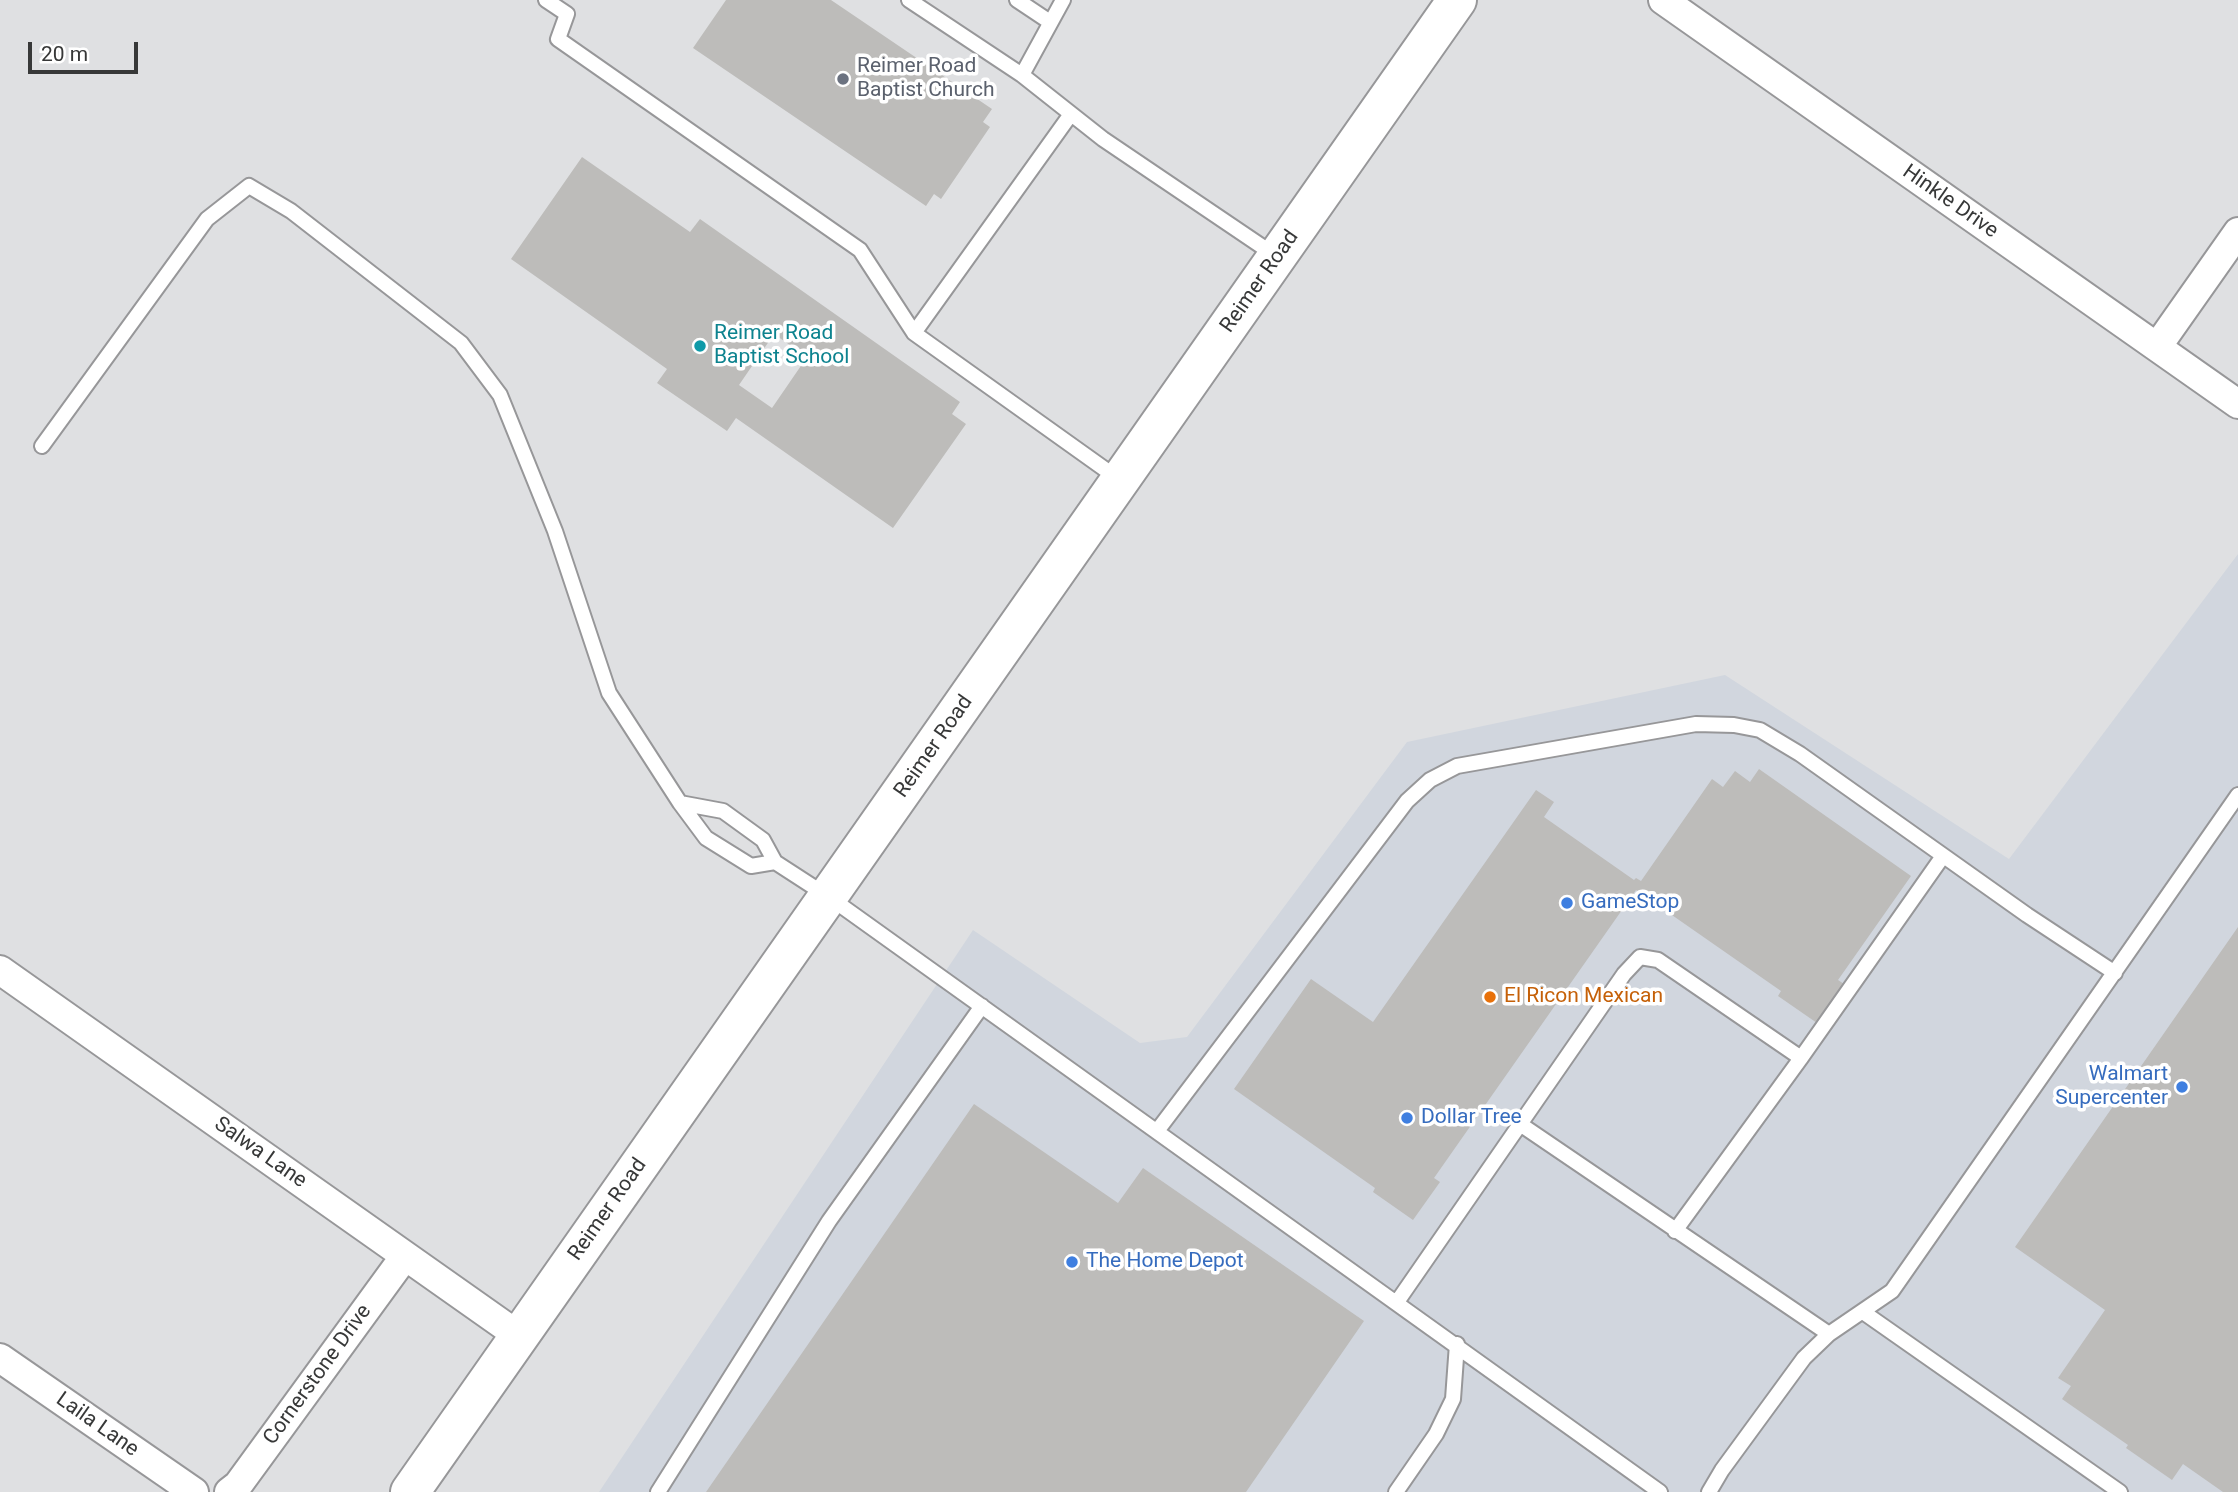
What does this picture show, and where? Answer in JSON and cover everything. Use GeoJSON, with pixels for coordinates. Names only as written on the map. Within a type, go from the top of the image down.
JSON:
{"type":"FeatureCollection","features":[{"type":"Feature","properties":{"kind":"street","name":"Reimer Road"},"geometry":{"type":"LineString","coordinates":[[410,1492],[1457,0]]}},
{"type":"Feature","properties":{"kind":"street","name":"Hinkle Drive"},"geometry":{"type":"LineString","coordinates":[[1663,0],[2238,404]]}},
{"type":"Feature","properties":{"kind":"street"},"geometry":{"type":"LineString","coordinates":[[2157,347],[2238,232]]}},
{"type":"Feature","properties":{"kind":"street","name":"Salwa Lane"},"geometry":{"type":"LineString","coordinates":[[0,971],[519,1336]]}},
{"type":"Feature","properties":{"kind":"street","name":"Cornerstone Drive"},"geometry":{"type":"LineString","coordinates":[[229,1492],[238,1485],[404,1256]]}},
{"type":"Feature","properties":{"kind":"street","name":"Laila Lane"},"geometry":{"type":"LineString","coordinates":[[0,1358],[194,1492]]}},
{"type":"Feature","properties":{"kind":"lane"},"geometry":{"type":"LineString","coordinates":[[546,0],[567,14],[558,39],[860,250],[914,333],[1121,480]]}},
{"type":"Feature","properties":{"kind":"lane"},"geometry":{"type":"LineString","coordinates":[[909,0],[1022,75],[1103,139],[1278,256]]}},
{"type":"Feature","properties":{"kind":"lane"},"geometry":{"type":"LineString","coordinates":[[1017,0],[1050,22]]}},
{"type":"Feature","properties":{"kind":"lane"},"geometry":{"type":"LineString","coordinates":[[1022,75],[1063,0]]}},
{"type":"Feature","properties":{"kind":"lane"},"geometry":{"type":"LineString","coordinates":[[914,333],[1070,114]]}},
{"type":"Feature","properties":{"kind":"lane"},"geometry":{"type":"LineString","coordinates":[[42,446],[207,219],[248,186],[291,211],[461,343],[500,395],[555,531],[609,692],[680,803],[706,838],[751,866],[775,862]]}},
{"type":"Feature","properties":{"kind":"lane"},"geometry":{"type":"LineString","coordinates":[[1157,1131],[1407,801],[1430,779],[1457,766],[1696,724],[1734,725],[1760,730],[1800,754],[1943,856],[2115,973]]}},
{"type":"Feature","properties":{"kind":"lane"},"geometry":{"type":"LineString","coordinates":[[1709,1492],[1804,1358],[1829,1334],[1892,1291],[2238,795]]}},
{"type":"Feature","properties":{"kind":"lane"},"geometry":{"type":"LineString","coordinates":[[680,803],[723,811],[763,840],[775,862],[829,897],[1457,1344],[1660,1492]]}},
{"type":"Feature","properties":{"kind":"lane"},"geometry":{"type":"LineString","coordinates":[[1675,1231],[1943,856]]}},
{"type":"Feature","properties":{"kind":"lane"},"geometry":{"type":"LineString","coordinates":[[1397,1302],[1624,974],[1640,957],[1658,960],[1801,1058]]}},
{"type":"Feature","properties":{"kind":"lane"},"geometry":{"type":"LineString","coordinates":[[658,1492],[829,1221],[982,1006]]}},
{"type":"Feature","properties":{"kind":"lane"},"geometry":{"type":"LineString","coordinates":[[1520,1125],[1829,1334]]}},
{"type":"Feature","properties":{"kind":"lane"},"geometry":{"type":"LineString","coordinates":[[1863,1312],[2120,1492]]}},
{"type":"Feature","properties":{"kind":"lane"},"geometry":{"type":"LineString","coordinates":[[1396,1492],[1436,1434],[1453,1399],[1457,1344]]}},
{"type":"Feature","properties":{"kind":"shaded area"},"geometry":{"type":"Polygon","coordinates":[[[2238,554],[2238,1492],[599,1492],[973,930],[1140,1043],[1187,1037],[1407,742],[1725,675],[2009,859],[2238,554]]]}},
{"type":"Feature","properties":{"kind":"building","name":"Reimer Road Baptist Church"},"geometry":{"type":"Polygon","coordinates":[[[726,0],[831,0],[992,109],[983,122],[990,127],[941,199],[934,194],[926,206],[693,48],[726,0]]]}},
{"type":"Feature","properties":{"kind":"building","name":"Reimer Road Baptist School"},"geometry":{"type":"Polygon","coordinates":[[[582,157],[690,232],[700,219],[960,402],[952,414],[966,424],[893,528],[736,418],[727,431],[657,383],[667,369],[511,259],[582,157]],[[774,334],[739,385],[772,408],[807,357],[774,334]]]}},
{"type":"Feature","properties":{"kind":"building"},"geometry":{"type":"Polygon","coordinates":[[[1759,769],[1911,876],[1838,980],[1844,984],[1817,1023],[1778,996],[1781,991],[1636,890],[1434,1178],[1440,1182],[1413,1220],[1373,1192],[1375,1188],[1234,1089],[1311,979],[1373,1022],[1536,790],[1554,802],[1544,817],[1634,880],[1636,878],[1641,881],[1712,779],[1723,787],[1735,771],[1750,782],[1759,769]]]}},
{"type":"Feature","properties":{"kind":"building","name":"Walmart Supercenter"},"geometry":{"type":"Polygon","coordinates":[[[2238,927],[2238,1492],[2223,1492],[2183,1464],[2172,1480],[2062,1399],[2071,1386],[2058,1378],[2105,1310],[2015,1247],[2238,927]]]}},
{"type":"Feature","properties":{"kind":"building","name":"The Home Depot"},"geometry":{"type":"Polygon","coordinates":[[[974,1104],[1118,1203],[1143,1168],[1364,1321],[1246,1492],[706,1492],[974,1104]]]}},
{"type":"Feature","properties":{"kind":"place","name":"Reimer Road Baptist Church"},"geometry":{"type":"Point","coordinates":[843,79]}},
{"type":"Feature","properties":{"kind":"place","name":"Reimer Road Baptist School"},"geometry":{"type":"Point","coordinates":[700,346]}},
{"type":"Feature","properties":{"kind":"place","name":"GameStop"},"geometry":{"type":"Point","coordinates":[1567,903]}},
{"type":"Feature","properties":{"kind":"place","name":"El Ricon Mexican"},"geometry":{"type":"Point","coordinates":[1490,997]}},
{"type":"Feature","properties":{"kind":"place","name":"Walmart Supercenter"},"geometry":{"type":"Point","coordinates":[2182,1087]}},
{"type":"Feature","properties":{"kind":"place","name":"Dollar Tree"},"geometry":{"type":"Point","coordinates":[1407,1118]}},
{"type":"Feature","properties":{"kind":"place","name":"The Home Depot"},"geometry":{"type":"Point","coordinates":[1072,1262]}}]}
